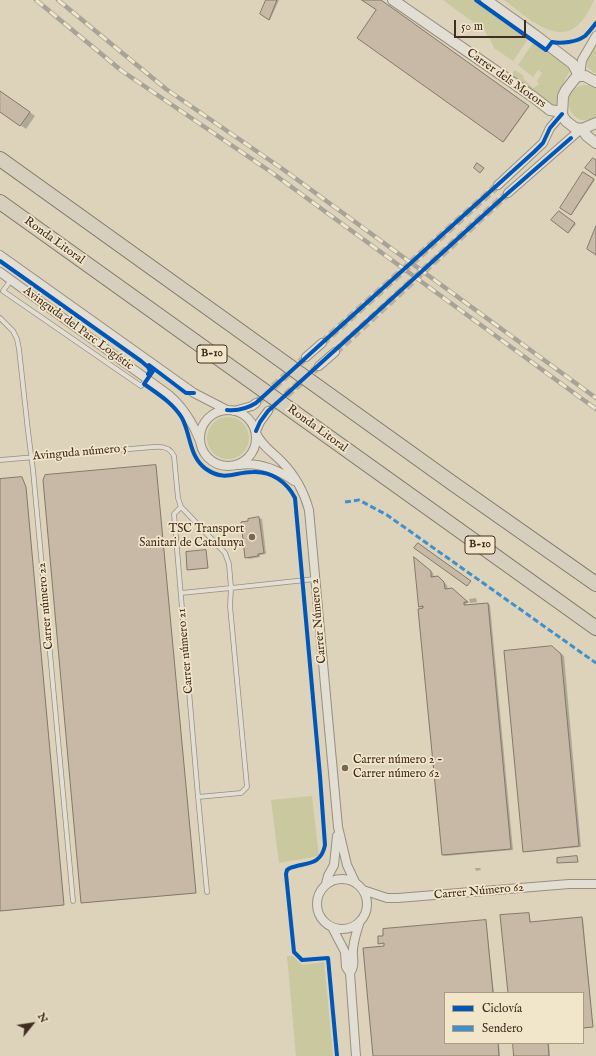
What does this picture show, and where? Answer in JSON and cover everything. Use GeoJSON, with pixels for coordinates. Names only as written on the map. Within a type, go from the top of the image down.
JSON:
{"type":"FeatureCollection","features":[{"type":"Feature","properties":{"kind":"highway"},"geometry":{"type":"LineString","coordinates":[[0,159],[596,584]]}},
{"type":"Feature","properties":{"kind":"highway","name":"Ronda Litoral"},"geometry":{"type":"LineString","coordinates":[[0,202],[596,628]]}},
{"type":"Feature","properties":{"kind":"street","name":"Carrer dels Motors"},"geometry":{"type":"LineString","coordinates":[[393,0],[550,110],[562,113]]}},
{"type":"Feature","properties":{"kind":"street"},"geometry":{"type":"LineString","coordinates":[[486,0],[573,64],[579,76]]}},
{"type":"Feature","properties":{"kind":"street"},"geometry":{"type":"LineString","coordinates":[[498,185],[543,143],[550,128],[562,113],[566,90],[579,76],[582,60],[596,36]]}},
{"type":"Feature","properties":{"kind":"street"},"geometry":{"type":"LineString","coordinates":[[579,76],[585,76],[596,82]]}},
{"type":"Feature","properties":{"kind":"street"},"geometry":{"type":"LineString","coordinates":[[562,113],[570,125],[581,129],[596,143]]}},
{"type":"Feature","properties":{"kind":"street"},"geometry":{"type":"LineString","coordinates":[[508,193],[581,129],[596,122]]}},
{"type":"Feature","properties":{"kind":"street","name":"Avinguda del Parc Logístic"},"geometry":{"type":"LineString","coordinates":[[0,255],[194,393],[230,411]]}},
{"type":"Feature","properties":{"kind":"street","name":"Avinguda del Parc Logístic"},"geometry":{"type":"LineString","coordinates":[[0,272],[177,402],[190,420],[200,441]]}},
{"type":"Feature","properties":{"kind":"street"},"geometry":{"type":"LineString","coordinates":[[306,357],[322,342]]}},
{"type":"Feature","properties":{"kind":"street"},"geometry":{"type":"LineString","coordinates":[[319,366],[335,352]]}},
{"type":"Feature","properties":{"kind":"street"},"geometry":{"type":"LineString","coordinates":[[256,403],[252,406],[218,412],[208,420],[201,432],[200,441],[202,448],[213,462],[226,466],[250,465],[269,468],[286,475],[298,484]]}},
{"type":"Feature","properties":{"kind":"street"},"geometry":{"type":"LineString","coordinates":[[230,411],[244,415],[251,421],[256,432]]}},
{"type":"Feature","properties":{"kind":"street"},"geometry":{"type":"LineString","coordinates":[[238,465],[252,454],[256,446],[256,432],[260,422],[268,411]]}},
{"type":"Feature","properties":{"kind":"street","name":"Carrer Número 2"},"geometry":{"type":"LineString","coordinates":[[256,432],[262,443],[282,462],[298,484],[309,510],[338,827],[347,865],[355,882]]}},
{"type":"Feature","properties":{"kind":"street","name":"Carrer Número 2"},"geometry":{"type":"LineString","coordinates":[[326,884],[328,876],[334,865],[338,827]]}},
{"type":"Feature","properties":{"kind":"street"},"geometry":{"type":"LineString","coordinates":[[332,927],[341,929],[353,927],[366,913],[367,900],[363,890],[355,882],[341,878],[335,879],[326,884],[320,890],[316,907],[321,918],[332,927],[345,952],[346,967],[350,973],[356,1056]]}},
{"type":"Feature","properties":{"kind":"street","name":"Carrer Número 62"},"geometry":{"type":"LineString","coordinates":[[363,890],[386,898],[398,898],[569,884],[596,884]]}},
{"type":"Feature","properties":{"kind":"street"},"geometry":{"type":"LineString","coordinates":[[350,973],[354,967],[353,950],[360,921]]}},
{"type":"Feature","properties":{"kind":"lane"},"geometry":{"type":"LineString","coordinates":[[11,280],[3,291],[141,386],[147,379]]}},
{"type":"Feature","properties":{"kind":"lane","name":"Carrer número 22"},"geometry":{"type":"LineString","coordinates":[[0,318],[13,331],[17,339],[19,349],[32,458],[73,901]]}},
{"type":"Feature","properties":{"kind":"lane","name":"Avinguda número 5"},"geometry":{"type":"LineString","coordinates":[[0,460],[160,446],[164,447],[170,450],[174,456],[178,498],[181,507]]}},
{"type":"Feature","properties":{"kind":"lane"},"geometry":{"type":"LineString","coordinates":[[181,507],[222,549],[227,558],[231,588],[230,606],[247,787],[241,793],[198,796]]}},
{"type":"Feature","properties":{"kind":"lane","name":"Carrer número 21"},"geometry":{"type":"LineString","coordinates":[[181,507],[174,514],[207,892]]}},
{"type":"Feature","properties":{"kind":"lane"},"geometry":{"type":"LineString","coordinates":[[182,593],[316,579]]}},
{"type":"Feature","properties":{"kind":"green space"},"geometry":{"type":"Polygon","coordinates":[[[443,0],[473,0],[528,39],[513,61],[494,48],[484,30],[443,0]]]}},
{"type":"Feature","properties":{"kind":"green space"},"geometry":{"type":"Polygon","coordinates":[[[504,0],[594,0],[579,24],[570,30],[561,32],[540,26],[504,0]]]}},
{"type":"Feature","properties":{"kind":"green space"},"geometry":{"type":"Polygon","coordinates":[[[533,43],[559,60],[570,70],[559,92],[556,106],[552,105],[511,75],[515,70],[524,76],[523,78],[533,88],[539,84],[537,81],[542,73],[538,70],[533,77],[518,65],[533,43]]]}},
{"type":"Feature","properties":{"kind":"green space"},"geometry":{"type":"Polygon","coordinates":[[[596,44],[596,74],[587,67],[587,61],[596,44]]]}},
{"type":"Feature","properties":{"kind":"green space"},"geometry":{"type":"Polygon","coordinates":[[[584,85],[591,85],[596,88],[596,117],[587,120],[580,119],[574,115],[568,102],[570,95],[575,89],[584,85]]]}},
{"type":"Feature","properties":{"kind":"green space"},"geometry":{"type":"Polygon","coordinates":[[[224,417],[232,417],[240,420],[246,426],[249,438],[246,450],[240,456],[232,459],[224,459],[216,456],[210,450],[207,442],[207,434],[210,426],[216,420],[224,417]]]}},
{"type":"Feature","properties":{"kind":"green space"},"geometry":{"type":"Polygon","coordinates":[[[312,796],[319,856],[279,863],[271,800],[312,796]]]}},
{"type":"Feature","properties":{"kind":"green space"},"geometry":{"type":"Polygon","coordinates":[[[287,956],[293,956],[302,965],[324,962],[333,1056],[296,1056],[287,956]]]}},
{"type":"Feature","properties":{"kind":"building"},"geometry":{"type":"Polygon","coordinates":[[[266,0],[277,0],[269,20],[260,14],[266,0]]]}},
{"type":"Feature","properties":{"kind":"building"},"geometry":{"type":"Polygon","coordinates":[[[362,0],[381,0],[529,106],[503,142],[357,38],[376,10],[362,0]]]}},
{"type":"Feature","properties":{"kind":"building"},"geometry":{"type":"Polygon","coordinates":[[[0,91],[30,112],[20,126],[0,112],[0,91]]]}},
{"type":"Feature","properties":{"kind":"building"},"geometry":{"type":"Polygon","coordinates":[[[593,158],[596,160],[596,176],[585,168],[593,158]]]}},
{"type":"Feature","properties":{"kind":"building"},"geometry":{"type":"Polygon","coordinates":[[[477,163],[484,168],[480,173],[474,168],[477,163]]]}},
{"type":"Feature","properties":{"kind":"building"},"geometry":{"type":"Polygon","coordinates":[[[583,172],[594,179],[571,215],[560,208],[583,172]]]}},
{"type":"Feature","properties":{"kind":"building"},"geometry":{"type":"Polygon","coordinates":[[[559,211],[575,223],[568,233],[551,220],[559,211]]]}},
{"type":"Feature","properties":{"kind":"building"},"geometry":{"type":"Polygon","coordinates":[[[596,226],[596,255],[587,249],[596,226]]]}},
{"type":"Feature","properties":{"kind":"building"},"geometry":{"type":"Polygon","coordinates":[[[156,465],[196,893],[81,903],[43,480],[45,475],[156,465]]]}},
{"type":"Feature","properties":{"kind":"building"},"geometry":{"type":"Polygon","coordinates":[[[22,477],[26,487],[64,905],[0,911],[0,479],[22,477]]]}},
{"type":"Feature","properties":{"kind":"building","name":"TSC Transport Sanitari de Catalunya"},"geometry":{"type":"Polygon","coordinates":[[[259,517],[264,553],[258,554],[258,556],[245,558],[241,522],[259,517]]]}},
{"type":"Feature","properties":{"kind":"building"},"geometry":{"type":"Polygon","coordinates":[[[418,543],[471,581],[467,586],[414,548],[418,543]]]}},
{"type":"Feature","properties":{"kind":"building"},"geometry":{"type":"Polygon","coordinates":[[[206,550],[208,568],[187,570],[186,552],[206,550]]]}},
{"type":"Feature","properties":{"kind":"building"},"geometry":{"type":"Polygon","coordinates":[[[414,557],[431,571],[431,577],[438,576],[444,582],[445,589],[452,588],[468,602],[464,602],[464,605],[488,603],[511,849],[442,855],[418,609],[423,608],[423,606],[419,607],[414,557]]]}},
{"type":"Feature","properties":{"kind":"building"},"geometry":{"type":"Polygon","coordinates":[[[552,646],[561,654],[579,846],[523,852],[504,651],[552,646]]]}},
{"type":"Feature","properties":{"kind":"building"},"geometry":{"type":"Polygon","coordinates":[[[577,856],[578,862],[557,863],[557,858],[577,856]]]}},
{"type":"Feature","properties":{"kind":"building"},"geometry":{"type":"Polygon","coordinates":[[[529,913],[530,922],[582,917],[593,1027],[584,1028],[584,992],[508,992],[500,915],[529,913]]]}},
{"type":"Feature","properties":{"kind":"building"},"geometry":{"type":"Polygon","coordinates":[[[486,920],[493,992],[444,992],[444,1044],[498,1044],[499,1056],[373,1056],[363,948],[384,946],[384,943],[378,944],[378,936],[383,936],[383,929],[486,920]]]}},
{"type":"Feature","properties":{"kind":"building"},"geometry":{"type":"Polygon","coordinates":[[[513,1044],[548,1044],[549,1056],[514,1056],[513,1044]]]}},
{"type":"Feature","properties":{"kind":"tunnel"},"geometry":{"type":"LineString","coordinates":[[322,343],[498,185]]}},
{"type":"Feature","properties":{"kind":"tunnel"},"geometry":{"type":"LineString","coordinates":[[335,352],[508,193]]}},
{"type":"Feature","properties":{"kind":"tunnel"},"geometry":{"type":"LineString","coordinates":[[256,403],[306,357]]}},
{"type":"Feature","properties":{"kind":"tunnel"},"geometry":{"type":"LineString","coordinates":[[268,411],[319,366]]}},
{"type":"Feature","properties":{"kind":"railway"},"geometry":{"type":"LineString","coordinates":[[36,0],[122,71],[271,172],[596,409]]}},
{"type":"Feature","properties":{"kind":"railway"},"geometry":{"type":"LineString","coordinates":[[58,0],[166,89],[284,170],[596,398]]}},
{"type":"Feature","properties":{"kind":"marked path"},"geometry":{"type":"LineString","coordinates":[[345,502],[359,500],[387,515],[596,663]]}},
{"type":"Feature","properties":{"kind":"cycle path"},"geometry":{"type":"LineString","coordinates":[[476,0],[546,50],[552,42],[569,42],[582,38],[596,23]]}},
{"type":"Feature","properties":{"kind":"cycle path"},"geometry":{"type":"LineString","coordinates":[[227,410],[242,409],[256,403],[534,152],[543,143],[550,128],[562,114]]}},
{"type":"Feature","properties":{"kind":"cycle path"},"geometry":{"type":"LineString","coordinates":[[256,431],[260,422],[268,411],[508,193],[571,138]]}},
{"type":"Feature","properties":{"kind":"cycle path"},"geometry":{"type":"LineString","coordinates":[[0,261],[141,361],[148,367],[150,371],[148,374]]}},
{"type":"Feature","properties":{"kind":"cycle path"},"geometry":{"type":"LineString","coordinates":[[149,365],[186,393],[194,393]]}},
{"type":"Feature","properties":{"kind":"cycle path"},"geometry":{"type":"LineString","coordinates":[[151,367],[153,371],[144,384],[165,399],[182,418],[193,452],[200,464],[213,473],[224,476],[246,472],[266,473],[283,482],[295,498],[325,845],[323,852],[316,860],[290,868],[287,870],[286,874],[294,952],[302,960],[328,958],[337,1056]]}},
{"type":"Feature","properties":{"kind":"place","name":"TSC Transport Sanitari de Catalunya"},"geometry":{"type":"Point","coordinates":[252,537]}},
{"type":"Feature","properties":{"kind":"place","name":"Carrer número 2 - Carrer número 62"},"geometry":{"type":"Point","coordinates":[345,768]}}]}
